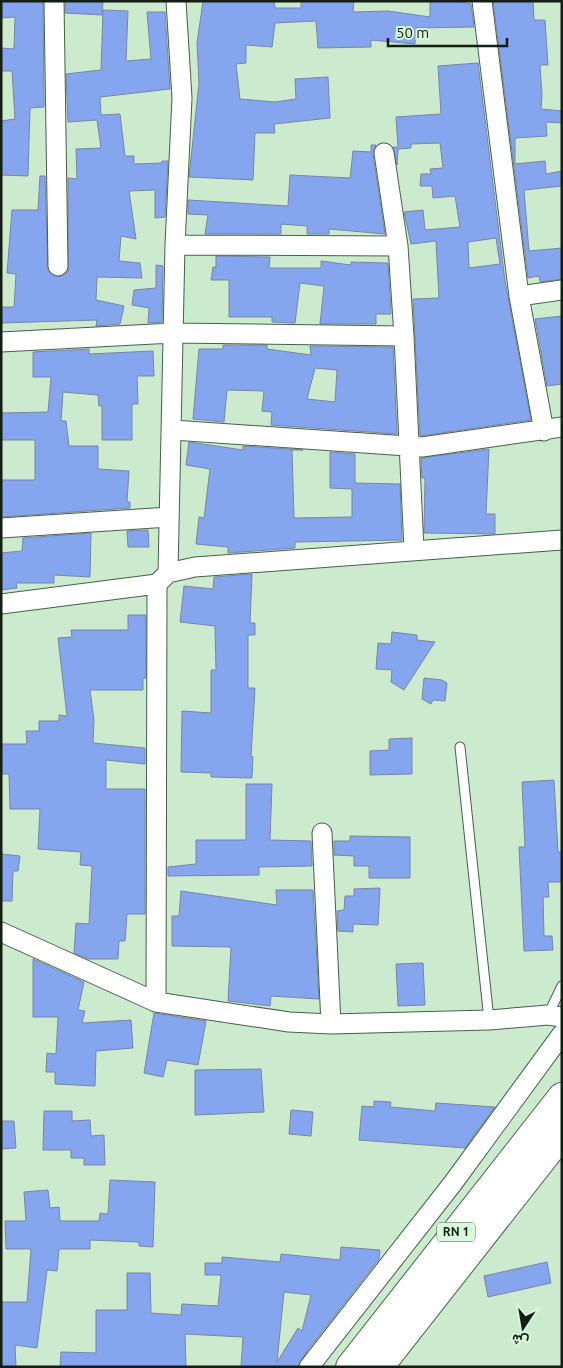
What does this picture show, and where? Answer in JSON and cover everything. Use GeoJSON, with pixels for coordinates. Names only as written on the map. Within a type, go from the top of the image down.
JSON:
{"type":"FeatureCollection","features":[{"type":"Feature","properties":{"kind":"highway","name":"RN 1"},"geometry":{"type":"LineString","coordinates":[[350,1367],[562,1096]]}},
{"type":"Feature","properties":{"kind":"highway","name":"RN 1"},"geometry":{"type":"LineString","coordinates":[[379,1367],[562,1134]]}},
{"type":"Feature","properties":{"kind":"street"},"geometry":{"type":"LineString","coordinates":[[54,1],[58,266]]}},
{"type":"Feature","properties":{"kind":"street"},"geometry":{"type":"LineString","coordinates":[[156,1002],[163,579],[169,517],[173,430],[175,245],[182,98],[176,1]]}},
{"type":"Feature","properties":{"kind":"street"},"geometry":{"type":"LineString","coordinates":[[173,430],[422,447],[553,429],[519,296],[482,1]]}},
{"type":"Feature","properties":{"kind":"street"},"geometry":{"type":"LineString","coordinates":[[384,153],[398,246],[414,550]]}},
{"type":"Feature","properties":{"kind":"street"},"geometry":{"type":"LineString","coordinates":[[175,245],[398,246]]}},
{"type":"Feature","properties":{"kind":"street"},"geometry":{"type":"LineString","coordinates":[[519,296],[562,290]]}},
{"type":"Feature","properties":{"kind":"street"},"geometry":{"type":"LineString","coordinates":[[1,342],[173,333],[404,336]]}},
{"type":"Feature","properties":{"kind":"street"},"geometry":{"type":"LineString","coordinates":[[1,528],[169,517]]}},
{"type":"Feature","properties":{"kind":"street"},"geometry":{"type":"LineString","coordinates":[[1,604],[163,579],[194,567],[562,540]]}},
{"type":"Feature","properties":{"kind":"street"},"geometry":{"type":"LineString","coordinates":[[322,833],[331,1024]]}},
{"type":"Feature","properties":{"kind":"street"},"geometry":{"type":"LineString","coordinates":[[1,932],[156,1002],[289,1022],[331,1024],[489,1020],[555,1016]]}},
{"type":"Feature","properties":{"kind":"street"},"geometry":{"type":"LineString","coordinates":[[309,1367],[452,1183],[562,1034]]}},
{"type":"Feature","properties":{"kind":"lane"},"geometry":{"type":"LineString","coordinates":[[460,747],[489,1020]]}},
{"type":"Feature","properties":{"kind":"lane"},"geometry":{"type":"LineString","coordinates":[[555,1016],[562,986]]}},
{"type":"Feature","properties":{"kind":"building"},"geometry":{"type":"Polygon","coordinates":[[[1,1],[43,1],[44,107],[30,108],[28,176],[1,175],[1,121],[15,119],[12,71],[1,71],[1,48],[14,49],[15,17],[1,18],[1,1]]]}},
{"type":"Feature","properties":{"kind":"building"},"geometry":{"type":"Polygon","coordinates":[[[65,1],[103,1],[102,15],[65,13],[65,1]]]}},
{"type":"Feature","properties":{"kind":"building"},"geometry":{"type":"Polygon","coordinates":[[[203,1],[274,1],[275,8],[301,8],[301,1],[354,1],[353,12],[388,11],[430,17],[430,1],[456,1],[471,4],[474,27],[416,28],[415,44],[371,40],[371,47],[318,48],[316,21],[275,23],[272,47],[246,45],[246,63],[236,64],[240,99],[275,102],[296,99],[295,79],[328,77],[330,118],[274,124],[275,133],[255,133],[253,180],[189,177],[199,83],[197,43],[203,1]]]}},
{"type":"Feature","properties":{"kind":"building"},"geometry":{"type":"Polygon","coordinates":[[[493,1],[533,1],[534,20],[545,20],[548,65],[540,65],[541,109],[562,111],[562,123],[546,122],[547,136],[515,138],[515,164],[545,161],[546,174],[562,171],[562,186],[524,190],[529,251],[562,248],[562,279],[540,282],[539,276],[528,278],[493,1]]]}},
{"type":"Feature","properties":{"kind":"building"},"geometry":{"type":"Polygon","coordinates":[[[103,10],[128,11],[126,61],[151,59],[147,12],[165,12],[170,89],[100,97],[101,115],[120,114],[125,156],[134,156],[134,164],[168,161],[165,217],[155,218],[155,190],[129,191],[136,239],[121,236],[119,261],[140,263],[142,278],[97,277],[96,300],[124,306],[120,324],[96,326],[97,320],[1,323],[1,307],[14,307],[16,274],[7,273],[12,210],[38,210],[40,176],[45,176],[48,271],[59,277],[68,271],[68,178],[77,179],[76,149],[101,148],[97,120],[68,122],[66,74],[101,70],[103,10]]]}},
{"type":"Feature","properties":{"kind":"building"},"geometry":{"type":"Polygon","coordinates":[[[478,63],[505,281],[531,420],[420,436],[413,299],[439,298],[436,241],[411,244],[404,212],[423,210],[425,230],[460,227],[455,196],[433,198],[432,186],[420,186],[421,174],[431,174],[430,169],[443,168],[440,143],[411,144],[411,148],[398,149],[397,165],[393,147],[398,147],[396,117],[441,114],[438,66],[478,63]],[[496,238],[468,242],[469,268],[500,264],[496,238]]]}},
{"type":"Feature","properties":{"kind":"building"},"geometry":{"type":"Polygon","coordinates":[[[371,145],[376,145],[373,155],[385,234],[329,229],[329,234],[307,234],[307,226],[281,224],[281,234],[205,234],[208,215],[188,214],[188,200],[288,206],[290,175],[350,178],[353,151],[371,152],[371,145]]]}},
{"type":"Feature","properties":{"kind":"building"},"geometry":{"type":"Polygon","coordinates":[[[216,256],[270,257],[269,268],[321,268],[321,261],[351,265],[351,262],[388,263],[391,314],[376,314],[376,324],[320,324],[324,286],[300,283],[295,323],[272,322],[272,317],[229,317],[229,280],[211,280],[213,267],[216,267],[216,256]]]}},
{"type":"Feature","properties":{"kind":"building"},"geometry":{"type":"Polygon","coordinates":[[[156,265],[163,266],[162,322],[148,323],[149,308],[132,305],[134,290],[156,288],[156,265]]]}},
{"type":"Feature","properties":{"kind":"building"},"geometry":{"type":"Polygon","coordinates":[[[562,316],[562,384],[547,386],[535,319],[562,316]]]}},
{"type":"Feature","properties":{"kind":"building"},"geometry":{"type":"Polygon","coordinates":[[[223,345],[267,345],[267,349],[311,355],[310,346],[393,347],[397,434],[271,425],[272,412],[262,411],[264,391],[227,390],[224,422],[193,419],[199,349],[223,349],[223,345]],[[315,368],[307,399],[335,402],[337,370],[315,368]]]}},
{"type":"Feature","properties":{"kind":"building"},"geometry":{"type":"Polygon","coordinates":[[[89,349],[89,354],[153,351],[154,376],[137,376],[138,404],[132,404],[132,440],[102,440],[102,406],[99,406],[98,395],[63,392],[61,421],[66,421],[69,446],[98,446],[98,469],[129,471],[127,502],[130,502],[130,508],[1,517],[1,480],[35,480],[35,440],[1,440],[1,413],[48,412],[51,377],[33,377],[33,352],[89,349]]]}},
{"type":"Feature","properties":{"kind":"building"},"geometry":{"type":"Polygon","coordinates":[[[189,442],[243,450],[243,446],[303,450],[292,450],[294,518],[352,517],[352,489],[330,488],[330,452],[355,454],[355,483],[400,484],[402,540],[295,542],[295,548],[228,553],[228,547],[196,544],[199,517],[204,518],[210,469],[186,465],[189,442]]]}},
{"type":"Feature","properties":{"kind":"building"},"geometry":{"type":"Polygon","coordinates":[[[489,449],[486,514],[495,514],[495,534],[424,533],[425,478],[422,478],[421,458],[489,449]]]}},
{"type":"Feature","properties":{"kind":"building"},"geometry":{"type":"Polygon","coordinates":[[[148,530],[149,547],[128,547],[127,531],[148,530]]]}},
{"type":"Feature","properties":{"kind":"building"},"geometry":{"type":"Polygon","coordinates":[[[91,533],[90,577],[54,575],[54,583],[16,583],[17,588],[1,590],[1,553],[22,551],[23,538],[91,533]]]}},
{"type":"Feature","properties":{"kind":"building"},"geometry":{"type":"Polygon","coordinates":[[[252,574],[250,623],[255,623],[255,635],[248,635],[248,688],[255,688],[251,756],[253,757],[252,778],[211,777],[211,773],[181,772],[182,711],[211,713],[211,670],[216,670],[215,626],[180,622],[184,586],[213,589],[214,577],[252,574]]]}},
{"type":"Feature","properties":{"kind":"building"},"geometry":{"type":"Polygon","coordinates":[[[128,615],[146,615],[146,678],[143,678],[143,690],[90,690],[94,720],[93,743],[145,748],[145,764],[106,760],[106,789],[145,789],[145,914],[127,914],[125,941],[119,941],[118,959],[88,959],[74,953],[76,923],[89,924],[92,866],[80,865],[81,852],[38,849],[40,809],[10,809],[9,774],[1,774],[1,744],[27,744],[26,731],[39,731],[39,721],[59,721],[59,715],[67,716],[58,638],[72,637],[71,630],[128,630],[128,615]]]}},
{"type":"Feature","properties":{"kind":"building"},"geometry":{"type":"Polygon","coordinates":[[[392,632],[417,635],[417,640],[435,642],[404,690],[391,682],[392,670],[376,669],[378,643],[391,644],[392,632]]]}},
{"type":"Feature","properties":{"kind":"building"},"geometry":{"type":"Polygon","coordinates":[[[424,678],[442,680],[447,683],[445,701],[433,700],[431,704],[422,699],[424,678]]]}},
{"type":"Feature","properties":{"kind":"building"},"geometry":{"type":"Polygon","coordinates":[[[412,738],[412,774],[370,775],[370,751],[389,750],[389,739],[412,738]]]}},
{"type":"Feature","properties":{"kind":"building"},"geometry":{"type":"Polygon","coordinates":[[[554,780],[558,852],[562,852],[562,882],[548,882],[549,897],[543,897],[544,936],[552,936],[553,950],[524,951],[519,847],[525,847],[522,782],[554,780]]]}},
{"type":"Feature","properties":{"kind":"building"},"geometry":{"type":"Polygon","coordinates":[[[246,784],[272,784],[270,840],[311,841],[312,866],[259,867],[259,875],[168,876],[168,867],[196,864],[196,840],[246,840],[246,784]]]}},
{"type":"Feature","properties":{"kind":"building"},"geometry":{"type":"Polygon","coordinates":[[[350,836],[410,837],[410,878],[369,878],[369,866],[354,866],[354,856],[334,855],[334,841],[350,841],[350,836]]]}},
{"type":"Feature","properties":{"kind":"building"},"geometry":{"type":"Polygon","coordinates":[[[1,854],[20,856],[18,871],[13,871],[12,901],[1,901],[1,854]]]}},
{"type":"Feature","properties":{"kind":"building"},"geometry":{"type":"Polygon","coordinates":[[[380,888],[378,925],[353,924],[353,932],[338,931],[337,911],[344,910],[345,896],[354,896],[354,889],[380,888]]]}},
{"type":"Feature","properties":{"kind":"building"},"geometry":{"type":"Polygon","coordinates":[[[276,890],[313,890],[319,999],[271,996],[270,1006],[228,1001],[231,947],[172,946],[172,916],[179,916],[181,891],[277,905],[276,890]]]}},
{"type":"Feature","properties":{"kind":"building"},"geometry":{"type":"Polygon","coordinates":[[[33,959],[84,982],[78,1010],[85,1011],[82,1023],[131,1020],[133,1048],[96,1051],[95,1086],[55,1084],[55,1072],[46,1072],[47,1053],[56,1054],[58,1017],[33,1017],[33,959]]]}},
{"type":"Feature","properties":{"kind":"building"},"geometry":{"type":"Polygon","coordinates":[[[423,963],[425,1005],[398,1006],[396,964],[423,963]]]}},
{"type":"Feature","properties":{"kind":"building"},"geometry":{"type":"Polygon","coordinates":[[[154,1013],[206,1021],[198,1065],[167,1060],[163,1077],[144,1073],[154,1013]]]}},
{"type":"Feature","properties":{"kind":"building"},"geometry":{"type":"Polygon","coordinates":[[[261,1069],[264,1112],[195,1115],[195,1070],[261,1069]]]}},
{"type":"Feature","properties":{"kind":"building"},"geometry":{"type":"Polygon","coordinates":[[[374,1101],[391,1102],[390,1107],[435,1111],[436,1103],[495,1107],[465,1148],[359,1140],[362,1106],[374,1107],[374,1101]]]}},
{"type":"Feature","properties":{"kind":"building"},"geometry":{"type":"Polygon","coordinates":[[[291,1110],[313,1112],[311,1136],[289,1134],[291,1110]]]}},
{"type":"Feature","properties":{"kind":"building"},"geometry":{"type":"Polygon","coordinates":[[[44,1111],[72,1111],[72,1121],[90,1120],[91,1136],[104,1135],[105,1165],[84,1165],[84,1158],[71,1158],[71,1150],[43,1150],[44,1111]]]}},
{"type":"Feature","properties":{"kind":"building"},"geometry":{"type":"Polygon","coordinates":[[[1,1121],[14,1121],[16,1148],[1,1149],[1,1121]]]}},
{"type":"Feature","properties":{"kind":"building"},"geometry":{"type":"Polygon","coordinates":[[[110,1180],[155,1182],[153,1247],[139,1246],[139,1242],[90,1240],[90,1249],[59,1249],[57,1271],[47,1270],[37,1348],[15,1345],[16,1367],[1,1367],[1,1302],[27,1302],[31,1249],[6,1249],[5,1221],[26,1221],[24,1192],[48,1190],[50,1208],[59,1207],[60,1221],[99,1221],[100,1213],[108,1214],[110,1180]]]}},
{"type":"Feature","properties":{"kind":"building"},"geometry":{"type":"Polygon","coordinates":[[[341,1247],[380,1250],[379,1259],[307,1351],[298,1367],[241,1367],[243,1337],[185,1334],[186,1367],[60,1367],[61,1352],[96,1353],[96,1310],[127,1310],[127,1273],[150,1273],[151,1313],[181,1315],[182,1304],[218,1306],[221,1275],[205,1275],[205,1263],[222,1263],[222,1257],[280,1262],[281,1254],[340,1260],[341,1247]],[[284,1292],[277,1362],[298,1328],[302,1331],[311,1295],[284,1292]]]}},
{"type":"Feature","properties":{"kind":"building"},"geometry":{"type":"Polygon","coordinates":[[[547,1262],[551,1283],[488,1297],[484,1276],[547,1262]]]}}]}
